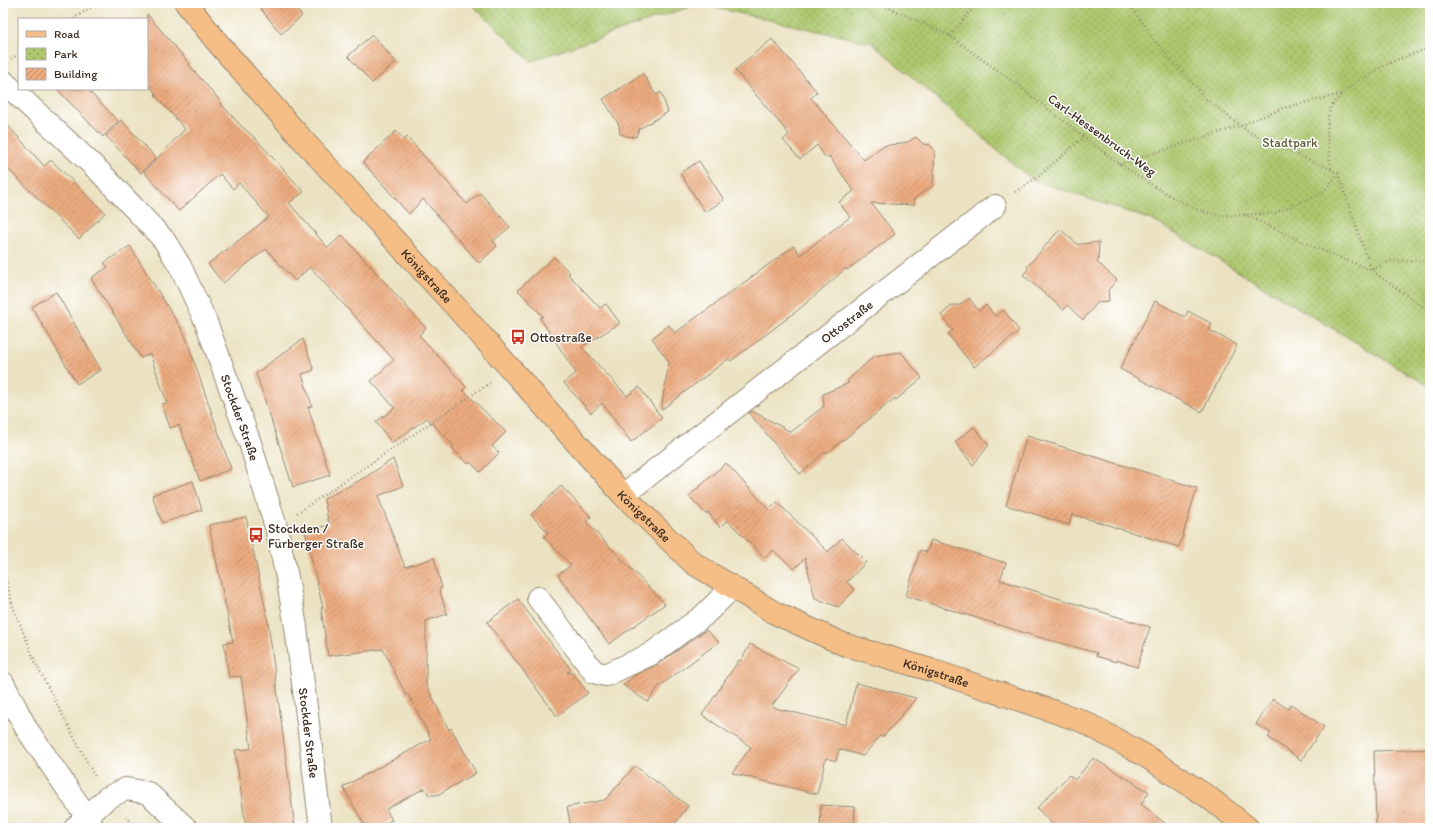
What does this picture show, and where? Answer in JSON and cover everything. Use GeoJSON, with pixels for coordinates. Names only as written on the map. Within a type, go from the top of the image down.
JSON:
{"type":"FeatureCollection","features":[{"type":"Feature","properties":{"kind":"main road","name":"Königstraße"},"geometry":{"type":"LineString","coordinates":[[186,3],[217,42],[300,137],[475,328],[623,495],[693,563],[775,613],[843,644],[934,671],[1082,721],[1144,755],[1208,797],[1248,828]]}},
{"type":"Feature","properties":{"kind":"street","name":"Stockder Straße"},"geometry":{"type":"LineString","coordinates":[[3,80],[100,172],[164,240],[180,266],[206,322],[250,443],[276,527],[296,627],[321,828]]}},
{"type":"Feature","properties":{"kind":"street","name":"Ottostraße"},"geometry":{"type":"LineString","coordinates":[[623,495],[995,206]]}},
{"type":"Feature","properties":{"kind":"street"},"geometry":{"type":"LineString","coordinates":[[538,598],[594,672],[606,675],[651,654],[703,616],[733,587]]}},
{"type":"Feature","properties":{"kind":"street"},"geometry":{"type":"LineString","coordinates":[[3,683],[26,728],[84,824],[107,798],[126,789],[148,793],[186,828]]}},
{"type":"Feature","properties":{"kind":"path"},"geometry":{"type":"LineString","coordinates":[[75,18],[98,3]]}},
{"type":"Feature","properties":{"kind":"path","name":"Carl-Hessenbruch-Weg"},"geometry":{"type":"LineString","coordinates":[[879,3],[950,36],[1016,84],[1119,164],[1194,209],[1222,216],[1245,215],[1316,248],[1371,270],[1430,312]]}},
{"type":"Feature","properties":{"kind":"path"},"geometry":{"type":"LineString","coordinates":[[950,36],[977,3]]}},
{"type":"Feature","properties":{"kind":"path"},"geometry":{"type":"LineString","coordinates":[[1129,3],[1154,40],[1206,99],[1250,133],[1331,168],[1338,173],[1371,270],[1390,261],[1430,261]]}},
{"type":"Feature","properties":{"kind":"path"},"geometry":{"type":"LineString","coordinates":[[1331,168],[1327,129],[1330,108],[1341,94],[1389,63],[1430,48]]}},
{"type":"Feature","properties":{"kind":"path"},"geometry":{"type":"LineString","coordinates":[[1119,164],[1240,126],[1283,108],[1341,94]]}},
{"type":"Feature","properties":{"kind":"path"},"geometry":{"type":"LineString","coordinates":[[995,206],[1040,175],[1084,137]]}},
{"type":"Feature","properties":{"kind":"path"},"geometry":{"type":"LineString","coordinates":[[1245,215],[1275,214],[1318,195],[1328,187],[1338,173]]}},
{"type":"Feature","properties":{"kind":"path"},"geometry":{"type":"LineString","coordinates":[[276,527],[511,370]]}},
{"type":"Feature","properties":{"kind":"path"},"geometry":{"type":"LineString","coordinates":[[3,568],[13,606],[36,664],[107,798],[138,828]]}},
{"type":"Feature","properties":{"kind":"green space","name":"Stadtpark"},"geometry":{"type":"Polygon","coordinates":[[[470,3],[1430,3],[1430,387],[1154,221],[1031,179],[872,43],[698,4],[531,61],[470,3]]]}},
{"type":"Feature","properties":{"kind":"building"},"geometry":{"type":"Polygon","coordinates":[[[256,3],[291,3],[302,16],[281,34],[256,3]]]}},
{"type":"Feature","properties":{"kind":"building"},"geometry":{"type":"Polygon","coordinates":[[[147,14],[190,64],[189,65],[222,103],[221,104],[241,126],[254,137],[304,192],[289,203],[328,248],[342,235],[426,328],[419,335],[466,387],[463,390],[506,432],[492,446],[499,453],[480,472],[470,462],[468,464],[452,448],[454,446],[427,418],[392,443],[376,422],[395,408],[371,381],[394,360],[310,267],[295,281],[266,249],[223,283],[208,264],[269,217],[239,183],[233,189],[220,174],[179,211],[144,172],[185,129],[155,95],[156,94],[148,84],[147,14]]]}},
{"type":"Feature","properties":{"kind":"building"},"geometry":{"type":"Polygon","coordinates":[[[372,35],[396,62],[372,83],[348,56],[372,35]]]}},
{"type":"Feature","properties":{"kind":"building"},"geometry":{"type":"Polygon","coordinates":[[[772,39],[817,92],[811,98],[864,160],[883,146],[908,142],[916,137],[923,144],[930,145],[935,152],[933,185],[914,199],[914,205],[871,203],[895,234],[847,270],[846,268],[802,307],[731,361],[728,359],[661,410],[669,362],[652,338],[669,325],[675,333],[794,246],[800,255],[850,217],[839,202],[854,191],[829,156],[826,158],[817,145],[800,159],[783,140],[789,134],[735,70],[772,39]]]}},
{"type":"Feature","properties":{"kind":"building"},"geometry":{"type":"Polygon","coordinates":[[[643,74],[656,95],[661,92],[668,112],[639,129],[636,137],[620,134],[619,125],[603,99],[643,74]]]}},
{"type":"Feature","properties":{"kind":"building"},"geometry":{"type":"Polygon","coordinates":[[[58,90],[88,90],[118,121],[103,137],[58,90]]]}},
{"type":"Feature","properties":{"kind":"building"},"geometry":{"type":"Polygon","coordinates":[[[3,120],[44,166],[51,160],[105,213],[79,239],[3,164],[3,120]]]}},
{"type":"Feature","properties":{"kind":"building"},"geometry":{"type":"Polygon","coordinates":[[[121,120],[156,158],[141,173],[106,136],[121,120]]]}},
{"type":"Feature","properties":{"kind":"building"},"geometry":{"type":"Polygon","coordinates":[[[396,131],[404,140],[407,137],[467,204],[480,193],[510,227],[493,241],[497,246],[479,263],[423,199],[409,214],[363,162],[396,131]]]}},
{"type":"Feature","properties":{"kind":"building"},"geometry":{"type":"Polygon","coordinates":[[[699,161],[724,200],[705,212],[680,173],[699,161]]]}},
{"type":"Feature","properties":{"kind":"building"},"geometry":{"type":"Polygon","coordinates":[[[1060,229],[1078,245],[1099,242],[1097,262],[1117,280],[1108,290],[1109,301],[1098,302],[1083,320],[1067,305],[1064,310],[1023,275],[1028,269],[1027,267],[1060,229]]]}},
{"type":"Feature","properties":{"kind":"building"},"geometry":{"type":"Polygon","coordinates":[[[130,246],[185,335],[231,469],[200,481],[179,425],[170,428],[162,404],[167,403],[150,354],[141,358],[91,278],[108,267],[104,263],[130,246]]]}},
{"type":"Feature","properties":{"kind":"building"},"geometry":{"type":"Polygon","coordinates":[[[554,257],[600,308],[606,304],[620,323],[582,347],[627,396],[639,387],[662,418],[631,442],[602,403],[591,413],[564,383],[576,373],[540,318],[543,316],[518,290],[554,257]]]}},
{"type":"Feature","properties":{"kind":"building"},"geometry":{"type":"Polygon","coordinates":[[[56,292],[101,370],[77,384],[32,307],[56,292]]]}},
{"type":"Feature","properties":{"kind":"building"},"geometry":{"type":"Polygon","coordinates":[[[969,298],[979,311],[986,305],[995,316],[1004,310],[1019,331],[974,367],[948,334],[953,331],[941,315],[953,305],[960,305],[969,298]]]}},
{"type":"Feature","properties":{"kind":"building"},"geometry":{"type":"Polygon","coordinates":[[[1155,301],[1185,317],[1188,311],[1212,324],[1209,330],[1237,345],[1202,412],[1120,369],[1155,301]]]}},
{"type":"Feature","properties":{"kind":"building"},"geometry":{"type":"Polygon","coordinates":[[[303,339],[314,370],[302,374],[312,406],[308,407],[330,475],[293,487],[256,373],[303,339]]]}},
{"type":"Feature","properties":{"kind":"building"},"geometry":{"type":"Polygon","coordinates":[[[901,352],[922,378],[827,453],[826,451],[800,474],[749,413],[752,411],[791,432],[824,406],[823,394],[849,383],[847,381],[874,356],[901,352]]]}},
{"type":"Feature","properties":{"kind":"building"},"geometry":{"type":"Polygon","coordinates":[[[974,427],[989,445],[973,465],[955,442],[974,427]]]}},
{"type":"Feature","properties":{"kind":"building"},"geometry":{"type":"Polygon","coordinates":[[[1027,436],[1197,488],[1179,547],[1072,514],[1069,525],[1006,505],[1027,436]]]}},
{"type":"Feature","properties":{"kind":"building"},"geometry":{"type":"Polygon","coordinates":[[[393,459],[403,486],[378,496],[405,567],[434,558],[442,588],[439,589],[447,614],[426,621],[426,685],[449,730],[451,728],[476,773],[437,795],[429,795],[425,788],[386,809],[392,820],[377,828],[366,828],[343,787],[431,739],[408,694],[406,695],[383,649],[328,656],[321,608],[323,608],[305,531],[329,525],[324,499],[364,478],[393,459]]]}},
{"type":"Feature","properties":{"kind":"building"},"geometry":{"type":"Polygon","coordinates":[[[726,463],[769,510],[777,502],[828,552],[842,538],[866,562],[847,582],[855,590],[838,607],[815,598],[805,558],[794,569],[773,550],[765,558],[727,520],[720,527],[708,512],[706,514],[689,496],[726,463]]]}},
{"type":"Feature","properties":{"kind":"building"},"geometry":{"type":"Polygon","coordinates":[[[193,481],[202,510],[162,523],[152,495],[193,481]]]}},
{"type":"Feature","properties":{"kind":"building"},"geometry":{"type":"Polygon","coordinates":[[[561,486],[591,517],[586,522],[665,604],[609,644],[558,575],[571,565],[544,537],[548,532],[531,515],[561,486]]]}},
{"type":"Feature","properties":{"kind":"building"},"geometry":{"type":"Polygon","coordinates":[[[246,517],[268,621],[295,828],[246,828],[235,750],[251,749],[241,676],[229,677],[224,643],[233,642],[209,525],[246,517]]]}},
{"type":"Feature","properties":{"kind":"building"},"geometry":{"type":"Polygon","coordinates":[[[931,540],[1006,563],[1000,580],[1150,627],[1137,667],[1116,660],[1116,662],[1096,656],[1097,653],[1038,637],[906,596],[920,550],[927,552],[931,540]]]}},
{"type":"Feature","properties":{"kind":"building"},"geometry":{"type":"Polygon","coordinates":[[[518,599],[571,670],[567,673],[573,673],[588,693],[557,716],[487,622],[518,599]]]}},
{"type":"Feature","properties":{"kind":"building"},"geometry":{"type":"Polygon","coordinates":[[[706,630],[719,642],[658,687],[648,702],[623,685],[634,676],[658,664],[706,630]]]}},
{"type":"Feature","properties":{"kind":"building"},"geometry":{"type":"Polygon","coordinates":[[[750,644],[799,669],[771,707],[846,725],[856,683],[916,698],[883,737],[880,736],[863,756],[839,749],[836,761],[826,758],[817,794],[732,773],[751,747],[702,715],[739,660],[741,661],[750,644]]]}},
{"type":"Feature","properties":{"kind":"building"},"geometry":{"type":"Polygon","coordinates":[[[1273,699],[1288,709],[1291,704],[1324,727],[1301,760],[1268,737],[1271,733],[1256,724],[1273,699]]]}},
{"type":"Feature","properties":{"kind":"building"},"geometry":{"type":"Polygon","coordinates":[[[1430,749],[1430,828],[1376,828],[1374,751],[1430,749]]]}},
{"type":"Feature","properties":{"kind":"building"},"geometry":{"type":"Polygon","coordinates":[[[1093,758],[1149,792],[1141,804],[1171,828],[1056,828],[1037,808],[1069,775],[1075,780],[1093,758]]]}},
{"type":"Feature","properties":{"kind":"building"},"geometry":{"type":"Polygon","coordinates":[[[635,766],[688,806],[672,828],[571,828],[567,807],[605,800],[635,766]]]}},
{"type":"Feature","properties":{"kind":"building"},"geometry":{"type":"Polygon","coordinates":[[[821,805],[855,807],[854,828],[820,828],[821,805]]]}},
{"type":"Feature","properties":{"kind":"place","name":"Ottostraße"},"geometry":{"type":"Point","coordinates":[518,337]}},
{"type":"Feature","properties":{"kind":"place","name":"Stockden / Fürberger Straße"},"geometry":{"type":"Point","coordinates":[256,535]}}]}
